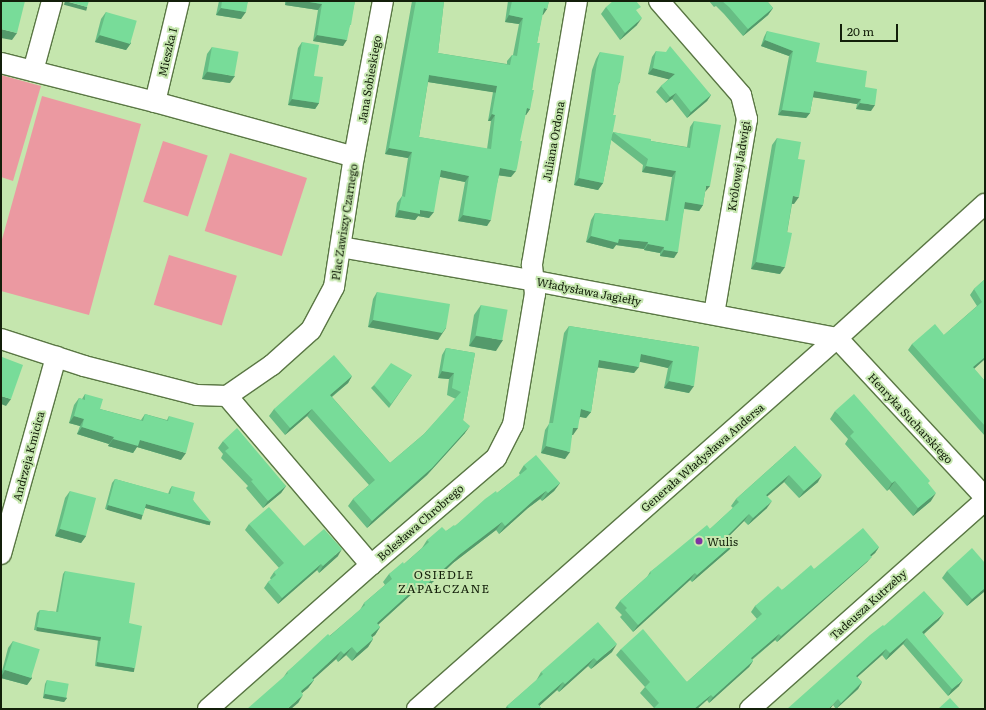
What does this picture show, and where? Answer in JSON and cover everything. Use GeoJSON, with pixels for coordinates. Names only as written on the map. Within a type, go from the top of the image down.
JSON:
{"type":"FeatureCollection","features":[{"type":"Feature","properties":{"kind":"street"},"geometry":{"type":"LineString","coordinates":[[33,70],[52,1]]}},
{"type":"Feature","properties":{"kind":"street","name":"Mieszka I"},"geometry":{"type":"LineString","coordinates":[[155,102],[179,1]]}},
{"type":"Feature","properties":{"kind":"street","name":"Jana Sobieskiego"},"geometry":{"type":"LineString","coordinates":[[354,157],[383,1]]}},
{"type":"Feature","properties":{"kind":"street","name":"Juliana Ordona"},"geometry":{"type":"LineString","coordinates":[[535,281],[532,264],[577,1]]}},
{"type":"Feature","properties":{"kind":"street","name":"Królowej Jadwigi"},"geometry":{"type":"LineString","coordinates":[[659,1],[741,95],[747,119],[714,314]]}},
{"type":"Feature","properties":{"kind":"street","name":"Plac Zawiszy Czarnego"},"geometry":{"type":"LineString","coordinates":[[1,63],[155,102],[354,157],[334,287],[311,330],[272,365],[227,396]]}},
{"type":"Feature","properties":{"kind":"street","name":"Generała Władysława Andersa"},"geometry":{"type":"LineString","coordinates":[[417,709],[837,338],[985,204]]}},
{"type":"Feature","properties":{"kind":"street","name":"Władysława Jagiełły"},"geometry":{"type":"LineString","coordinates":[[340,247],[535,281],[837,338]]}},
{"type":"Feature","properties":{"kind":"street","name":"Bolesława Chrobrego"},"geometry":{"type":"LineString","coordinates":[[208,709],[371,565],[496,458],[513,425],[535,294],[535,281]]}},
{"type":"Feature","properties":{"kind":"street","name":"Henryka Sucharskiego"},"geometry":{"type":"LineString","coordinates":[[837,338],[985,499]]}},
{"type":"Feature","properties":{"kind":"street"},"geometry":{"type":"LineString","coordinates":[[1,339],[84,366],[197,395],[227,396],[371,565]]}},
{"type":"Feature","properties":{"kind":"street","name":"Andrzeja Kmicica"},"geometry":{"type":"LineString","coordinates":[[1,554],[56,357]]}},
{"type":"Feature","properties":{"kind":"street","name":"Tadeusza Kutrzeby"},"geometry":{"type":"LineString","coordinates":[[750,709],[985,499]]}},
{"type":"Feature","properties":{"kind":"shaded area"},"geometry":{"type":"Polygon","coordinates":[[[1,75],[41,86],[13,181],[1,177],[1,75]]]}},
{"type":"Feature","properties":{"kind":"shaded area"},"geometry":{"type":"Polygon","coordinates":[[[42,96],[141,124],[89,315],[1,291],[1,243],[42,96]]]}},
{"type":"Feature","properties":{"kind":"shaded area"},"geometry":{"type":"Polygon","coordinates":[[[163,141],[208,156],[188,216],[143,202],[163,141]]]}},
{"type":"Feature","properties":{"kind":"shaded area"},"geometry":{"type":"Polygon","coordinates":[[[230,153],[307,178],[282,256],[205,231],[230,153]]]}},
{"type":"Feature","properties":{"kind":"shaded area"},"geometry":{"type":"Polygon","coordinates":[[[169,255],[237,276],[222,325],[154,305],[169,255]]]}},
{"type":"Feature","properties":{"kind":"building"},"geometry":{"type":"Polygon","coordinates":[[[1,1],[25,1],[17,33],[1,29],[1,1]]]}},
{"type":"Feature","properties":{"kind":"building"},"geometry":{"type":"Polygon","coordinates":[[[66,1],[89,1],[87,7],[66,1]]]}},
{"type":"Feature","properties":{"kind":"building"},"geometry":{"type":"Polygon","coordinates":[[[222,1],[248,1],[246,12],[221,8],[222,1]]]}},
{"type":"Feature","properties":{"kind":"building"},"geometry":{"type":"Polygon","coordinates":[[[303,1],[355,1],[347,40],[317,35],[322,4],[303,1]]]}},
{"type":"Feature","properties":{"kind":"building"},"geometry":{"type":"Polygon","coordinates":[[[416,1],[444,1],[438,53],[510,65],[512,55],[517,56],[523,18],[509,15],[512,1],[549,1],[547,9],[544,8],[537,43],[540,43],[532,90],[534,90],[530,109],[527,108],[520,141],[522,141],[517,168],[516,171],[500,168],[491,220],[463,215],[469,176],[441,170],[434,212],[420,210],[420,214],[399,210],[402,196],[405,197],[412,152],[389,148],[416,1]],[[429,75],[419,137],[491,149],[495,115],[492,114],[497,86],[429,75]]]}},
{"type":"Feature","properties":{"kind":"building"},"geometry":{"type":"Polygon","coordinates":[[[613,1],[636,1],[641,7],[636,10],[642,18],[625,33],[606,7],[613,1]]]}},
{"type":"Feature","properties":{"kind":"building"},"geometry":{"type":"Polygon","coordinates":[[[722,1],[767,1],[773,8],[748,29],[722,1]]]}},
{"type":"Feature","properties":{"kind":"building"},"geometry":{"type":"Polygon","coordinates":[[[106,12],[137,21],[130,44],[99,35],[106,12]]]}},
{"type":"Feature","properties":{"kind":"building"},"geometry":{"type":"Polygon","coordinates":[[[767,31],[820,43],[816,62],[867,71],[865,87],[877,89],[875,105],[860,103],[861,99],[814,91],[810,113],[782,110],[793,51],[765,40],[767,31]]]}},
{"type":"Feature","properties":{"kind":"building"},"geometry":{"type":"Polygon","coordinates":[[[302,42],[319,45],[314,76],[323,77],[319,103],[292,99],[302,42]]]}},
{"type":"Feature","properties":{"kind":"building"},"geometry":{"type":"Polygon","coordinates":[[[670,46],[711,95],[691,112],[676,93],[670,97],[661,86],[675,74],[653,68],[656,51],[666,52],[670,46]]]}},
{"type":"Feature","properties":{"kind":"building"},"geometry":{"type":"Polygon","coordinates":[[[212,47],[239,52],[234,76],[208,72],[212,47]]]}},
{"type":"Feature","properties":{"kind":"building"},"geometry":{"type":"Polygon","coordinates":[[[600,52],[624,56],[613,115],[616,115],[603,183],[579,178],[600,52]]]}},
{"type":"Feature","properties":{"kind":"building"},"geometry":{"type":"Polygon","coordinates":[[[694,121],[721,125],[710,186],[706,186],[703,205],[685,202],[678,252],[664,250],[664,247],[648,244],[648,242],[619,239],[618,243],[591,236],[595,213],[668,221],[676,171],[646,166],[648,159],[613,132],[690,148],[694,121]]]}},
{"type":"Feature","properties":{"kind":"building"},"geometry":{"type":"Polygon","coordinates":[[[777,138],[801,142],[798,159],[805,160],[799,197],[793,196],[787,232],[792,233],[785,267],[756,262],[777,138]]]}},
{"type":"Feature","properties":{"kind":"building"},"geometry":{"type":"Polygon","coordinates":[[[985,279],[985,357],[973,367],[985,381],[985,426],[912,344],[935,324],[944,335],[982,302],[974,289],[985,279]]]}},
{"type":"Feature","properties":{"kind":"building"},"geometry":{"type":"Polygon","coordinates":[[[377,292],[450,304],[446,328],[442,333],[373,320],[377,292]]]}},
{"type":"Feature","properties":{"kind":"building"},"geometry":{"type":"Polygon","coordinates":[[[481,305],[508,310],[502,340],[476,336],[481,305]]]}},
{"type":"Feature","properties":{"kind":"building"},"geometry":{"type":"Polygon","coordinates":[[[569,326],[699,347],[694,386],[669,381],[673,361],[641,354],[639,367],[599,360],[591,412],[581,409],[578,428],[573,428],[570,452],[546,446],[549,423],[553,423],[569,326]]]}},
{"type":"Feature","properties":{"kind":"building"},"geometry":{"type":"Polygon","coordinates":[[[446,348],[475,353],[463,420],[470,426],[432,468],[372,521],[353,499],[375,480],[312,409],[290,428],[274,409],[334,355],[352,376],[330,395],[390,463],[424,434],[461,392],[452,388],[454,373],[442,371],[446,348]]]}},
{"type":"Feature","properties":{"kind":"building"},"geometry":{"type":"Polygon","coordinates":[[[2,357],[23,365],[11,399],[1,396],[2,357]]]}},
{"type":"Feature","properties":{"kind":"building"},"geometry":{"type":"Polygon","coordinates":[[[391,363],[412,375],[391,404],[374,385],[391,363]]]}},
{"type":"Feature","properties":{"kind":"building"},"geometry":{"type":"Polygon","coordinates":[[[85,394],[103,399],[100,409],[143,421],[145,414],[168,421],[169,416],[194,423],[186,453],[140,440],[138,446],[113,439],[114,437],[82,427],[84,419],[74,416],[79,398],[85,400],[85,394]]]}},
{"type":"Feature","properties":{"kind":"building"},"geometry":{"type":"Polygon","coordinates":[[[854,394],[930,481],[928,483],[936,493],[918,508],[895,481],[892,483],[850,436],[854,432],[835,411],[854,394]]]}},
{"type":"Feature","properties":{"kind":"building"},"geometry":{"type":"Polygon","coordinates":[[[237,428],[286,486],[268,501],[251,481],[253,480],[225,451],[229,448],[223,441],[237,428]]]}},
{"type":"Feature","properties":{"kind":"building"},"geometry":{"type":"Polygon","coordinates":[[[795,446],[822,475],[804,491],[789,475],[766,495],[772,501],[753,518],[749,514],[728,535],[735,542],[697,575],[695,573],[638,625],[625,610],[627,608],[620,601],[651,573],[650,572],[707,525],[710,529],[739,502],[736,499],[795,446]]]}},
{"type":"Feature","properties":{"kind":"building"},"geometry":{"type":"Polygon","coordinates":[[[536,455],[560,483],[548,493],[546,491],[534,500],[505,526],[502,522],[459,555],[424,587],[421,583],[377,623],[380,627],[371,635],[373,639],[357,653],[352,647],[344,654],[341,651],[312,678],[314,680],[301,691],[303,695],[287,709],[247,709],[288,673],[287,672],[328,634],[330,636],[365,605],[364,603],[392,579],[389,574],[403,562],[404,564],[429,542],[427,540],[442,527],[446,531],[454,525],[455,526],[485,499],[496,491],[497,493],[527,469],[524,465],[536,455]]]}},
{"type":"Feature","properties":{"kind":"building"},"geometry":{"type":"Polygon","coordinates":[[[115,479],[170,494],[172,486],[195,492],[193,500],[211,522],[146,504],[143,515],[108,505],[115,479]]]}},
{"type":"Feature","properties":{"kind":"building"},"geometry":{"type":"Polygon","coordinates":[[[70,491],[96,498],[86,536],[60,529],[70,491]]]}},
{"type":"Feature","properties":{"kind":"building"},"geometry":{"type":"Polygon","coordinates":[[[269,507],[304,546],[324,529],[342,549],[323,566],[321,564],[282,598],[268,582],[276,575],[274,572],[284,563],[249,524],[269,507]]]}},
{"type":"Feature","properties":{"kind":"building"},"geometry":{"type":"Polygon","coordinates":[[[863,528],[879,547],[870,555],[872,557],[781,636],[779,634],[751,658],[753,661],[713,697],[711,695],[694,709],[653,709],[659,703],[645,687],[650,682],[621,649],[643,629],[687,682],[762,614],[755,606],[778,586],[782,590],[811,565],[814,569],[863,528]]]}},
{"type":"Feature","properties":{"kind":"building"},"geometry":{"type":"Polygon","coordinates":[[[972,548],[985,563],[985,588],[972,599],[947,571],[972,548]]]}},
{"type":"Feature","properties":{"kind":"building"},"geometry":{"type":"Polygon","coordinates":[[[65,571],[135,583],[129,623],[142,626],[135,668],[97,662],[101,637],[37,627],[40,610],[58,612],[65,571]]]}},
{"type":"Feature","properties":{"kind":"building"},"geometry":{"type":"Polygon","coordinates":[[[924,591],[944,613],[922,632],[963,680],[952,689],[907,638],[890,653],[886,649],[856,676],[862,682],[841,703],[838,699],[828,709],[787,709],[870,635],[883,625],[884,626],[924,591]]]}},
{"type":"Feature","properties":{"kind":"building"},"geometry":{"type":"Polygon","coordinates":[[[598,622],[617,644],[597,661],[594,658],[565,684],[563,682],[538,704],[542,709],[510,709],[507,706],[543,674],[541,672],[598,622]]]}},
{"type":"Feature","properties":{"kind":"building"},"geometry":{"type":"Polygon","coordinates":[[[13,641],[40,649],[31,678],[4,670],[13,641]]]}},
{"type":"Feature","properties":{"kind":"building"},"geometry":{"type":"Polygon","coordinates":[[[47,680],[69,684],[66,698],[45,694],[47,680]]]}},
{"type":"Feature","properties":{"kind":"building"},"geometry":{"type":"Polygon","coordinates":[[[950,698],[960,709],[938,709],[950,698]]]}},
{"type":"Feature","properties":{"kind":"place","name":"Wulis"},"geometry":{"type":"Point","coordinates":[699,541]}},
{"type":"Feature","properties":{"kind":"district","name":"OSIEDLE ZAPAŁCZANE"},"geometry":{"type":"Point","coordinates":[444,582]}}]}
